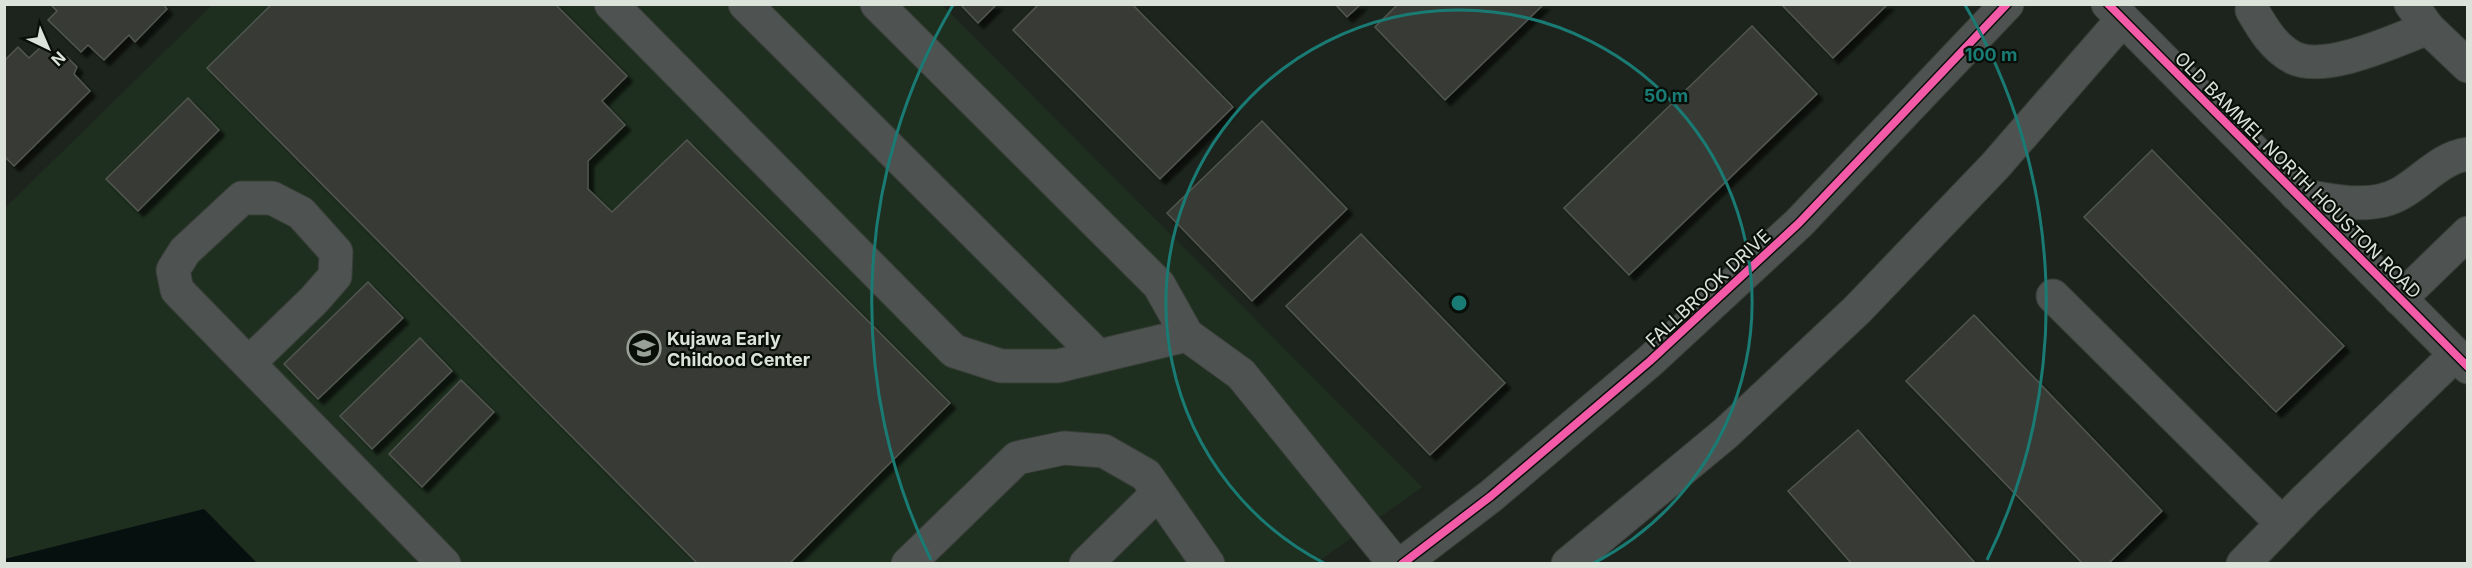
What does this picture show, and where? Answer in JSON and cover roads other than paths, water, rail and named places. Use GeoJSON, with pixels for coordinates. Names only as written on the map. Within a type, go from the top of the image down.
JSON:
{"type":"FeatureCollection","features":[{"type":"Feature","properties":{"kind":"street"},"geometry":{"type":"LineString","coordinates":[[611,4],[954,351],[1001,366],[1058,366],[1187,335]]}},
{"type":"Feature","properties":{"kind":"street"},"geometry":{"type":"LineString","coordinates":[[745,4],[1098,356]]}},
{"type":"Feature","properties":{"kind":"street"},"geometry":{"type":"LineString","coordinates":[[877,4],[1159,285],[1187,335],[1241,374],[1395,564]]}},
{"type":"Feature","properties":{"kind":"street","name":"FALLBROOK DRIVE"},"geometry":{"type":"LineString","coordinates":[[1402,564],[1491,496],[1650,362],[1799,223],[2007,4]]}},
{"type":"Feature","properties":{"kind":"street"},"geometry":{"type":"LineString","coordinates":[[2253,4],[2252,10],[2270,40],[2295,59],[2329,62],[2359,54],[2419,16],[2468,66]]}},
{"type":"Feature","properties":{"kind":"street"},"geometry":{"type":"LineString","coordinates":[[1568,564],[1726,433],[1857,310],[1995,166],[2115,12]]}},
{"type":"Feature","properties":{"kind":"street","name":"OLD BAMMEL NORTH HOUSTON ROAD"},"geometry":{"type":"LineString","coordinates":[[2115,12],[2461,361]]}},
{"type":"Feature","properties":{"kind":"street"},"geometry":{"type":"LineString","coordinates":[[2296,194],[2338,201],[2371,202],[2400,194],[2453,156],[2468,154]]}},
{"type":"Feature","properties":{"kind":"street"},"geometry":{"type":"LineString","coordinates":[[249,363],[314,300],[335,276],[336,252],[301,213],[272,198],[242,198],[185,251],[172,270],[177,290],[444,564]]}},
{"type":"Feature","properties":{"kind":"street"},"geometry":{"type":"LineString","coordinates":[[2400,299],[2468,233]]}},
{"type":"Feature","properties":{"kind":"street"},"geometry":{"type":"LineString","coordinates":[[2053,296],[2283,523]]}},
{"type":"Feature","properties":{"kind":"street"},"geometry":{"type":"LineString","coordinates":[[2243,564],[2283,523],[2461,361]]}},
{"type":"Feature","properties":{"kind":"street"},"geometry":{"type":"LineString","coordinates":[[908,564],[1017,458],[1064,448],[1104,452],[1146,475],[1208,564]]}},
{"type":"Feature","properties":{"kind":"street"},"geometry":{"type":"LineString","coordinates":[[1086,564],[1158,494]]}},
{"type":"Feature","properties":{"kind":"place","name":"Kujawa Early Childood Center"},"geometry":{"type":"Point","coordinates":[644,348]}}]}
